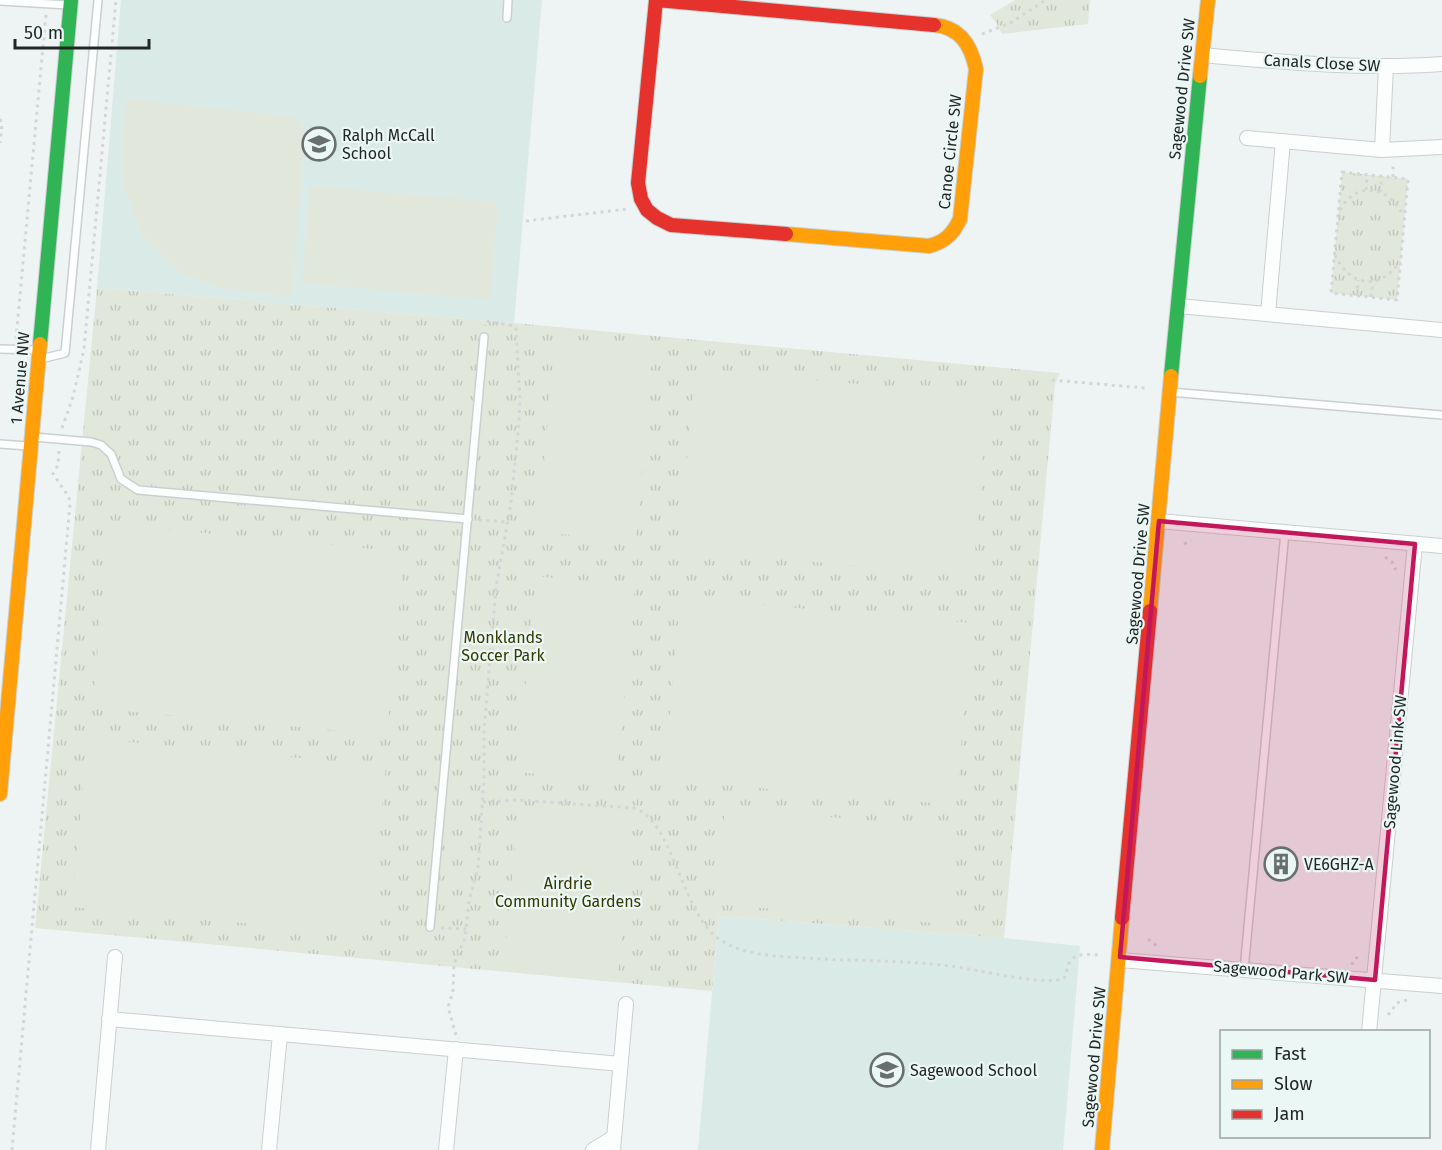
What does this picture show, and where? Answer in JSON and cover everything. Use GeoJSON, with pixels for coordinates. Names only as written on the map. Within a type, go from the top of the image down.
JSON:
{"type":"FeatureCollection","features":[{"type":"Feature","properties":{"kind":"street"},"geometry":{"type":"LineString","coordinates":[[644,207],[639,195],[638,183],[656,0],[946,26],[958,31],[966,40]]}},
{"type":"Feature","properties":{"kind":"street","name":"Sagewood Drive SW"},"geometry":{"type":"LineString","coordinates":[[1101,1150],[1208,0]]}},
{"type":"Feature","properties":{"kind":"street","name":"1 Avenue NW"},"geometry":{"type":"LineString","coordinates":[[0,794],[71,3]]}},
{"type":"Feature","properties":{"kind":"street","name":"Canoe Circle SW"},"geometry":{"type":"LineString","coordinates":[[644,207],[656,219],[671,225],[929,246],[941,243],[949,238],[960,219],[975,69],[973,54],[966,40]]}},
{"type":"Feature","properties":{"kind":"street","name":"Canals Close SW"},"geometry":{"type":"LineString","coordinates":[[1202,55],[1313,64],[1386,66],[1442,64]]}},
{"type":"Feature","properties":{"kind":"street"},"geometry":{"type":"LineString","coordinates":[[1382,150],[1386,66]]}},
{"type":"Feature","properties":{"kind":"street"},"geometry":{"type":"LineString","coordinates":[[1247,138],[1382,150],[1442,147]]}},
{"type":"Feature","properties":{"kind":"street"},"geometry":{"type":"LineString","coordinates":[[1268,314],[1283,141]]}},
{"type":"Feature","properties":{"kind":"street"},"geometry":{"type":"LineString","coordinates":[[1178,306],[1442,330]]}},
{"type":"Feature","properties":{"kind":"street"},"geometry":{"type":"LineString","coordinates":[[1159,521],[1442,546]]}},
{"type":"Feature","properties":{"kind":"street","name":"Sagewood Link SW"},"geometry":{"type":"LineString","coordinates":[[1369,1030],[1415,544]]}},
{"type":"Feature","properties":{"kind":"street"},"geometry":{"type":"LineString","coordinates":[[98,1150],[115,957]]}},
{"type":"Feature","properties":{"kind":"street","name":"Sagewood Park SW"},"geometry":{"type":"LineString","coordinates":[[1120,958],[1442,987]]}},
{"type":"Feature","properties":{"kind":"street"},"geometry":{"type":"LineString","coordinates":[[593,1150],[614,1144],[626,1004]]}},
{"type":"Feature","properties":{"kind":"street"},"geometry":{"type":"LineString","coordinates":[[109,1018],[621,1064]]}},
{"type":"Feature","properties":{"kind":"street"},"geometry":{"type":"LineString","coordinates":[[269,1150],[280,1034]]}},
{"type":"Feature","properties":{"kind":"street"},"geometry":{"type":"LineString","coordinates":[[446,1150],[456,1049]]}},
{"type":"Feature","properties":{"kind":"lane"},"geometry":{"type":"LineString","coordinates":[[0,349],[39,355],[65,353],[98,0]]}},
{"type":"Feature","properties":{"kind":"lane"},"geometry":{"type":"LineString","coordinates":[[507,18],[508,0]]}},
{"type":"Feature","properties":{"kind":"lane"},"geometry":{"type":"LineString","coordinates":[[0,1],[71,3]]}},
{"type":"Feature","properties":{"kind":"lane"},"geometry":{"type":"LineString","coordinates":[[430,927],[484,337]]}},
{"type":"Feature","properties":{"kind":"lane"},"geometry":{"type":"LineString","coordinates":[[1170,392],[1442,415]]}},
{"type":"Feature","properties":{"kind":"lane"},"geometry":{"type":"LineString","coordinates":[[0,444],[60,438],[101,445],[111,454],[121,479],[138,490],[468,519]]}},
{"type":"Feature","properties":{"kind":"lane"},"geometry":{"type":"LineString","coordinates":[[1244,969],[1285,532]]}},
{"type":"Feature","properties":{"kind":"path"},"geometry":{"type":"LineString","coordinates":[[12,1150],[70,504],[69,497],[53,474],[58,465],[62,423],[73,397],[84,349],[116,0]]}},
{"type":"Feature","properties":{"kind":"path"},"geometry":{"type":"LineString","coordinates":[[966,40],[1010,23],[1046,0]]}},
{"type":"Feature","properties":{"kind":"path"},"geometry":{"type":"LineString","coordinates":[[15,350],[47,4]]}},
{"type":"Feature","properties":{"kind":"path"},"geometry":{"type":"LineString","coordinates":[[0,119],[2,124],[0,143]]}},
{"type":"Feature","properties":{"kind":"path"},"geometry":{"type":"LineString","coordinates":[[1342,172],[1367,175],[1408,179],[1397,300],[1331,293],[1342,172]]}},
{"type":"Feature","properties":{"kind":"path"},"geometry":{"type":"LineString","coordinates":[[1366,190],[1367,175]]}},
{"type":"Feature","properties":{"kind":"path"},"geometry":{"type":"LineString","coordinates":[[1380,192],[1382,176]]}},
{"type":"Feature","properties":{"kind":"path"},"geometry":{"type":"LineString","coordinates":[[1338,214],[1350,198],[1366,190],[1389,196],[1395,201],[1404,218]]}},
{"type":"Feature","properties":{"kind":"path"},"geometry":{"type":"LineString","coordinates":[[526,221],[644,207]]}},
{"type":"Feature","properties":{"kind":"path"},"geometry":{"type":"LineString","coordinates":[[1334,255],[1345,272],[1358,280],[1373,282],[1390,273],[1400,262]]}},
{"type":"Feature","properties":{"kind":"path"},"geometry":{"type":"LineString","coordinates":[[1357,296],[1358,280]]}},
{"type":"Feature","properties":{"kind":"path"},"geometry":{"type":"LineString","coordinates":[[1371,297],[1373,282]]}},
{"type":"Feature","properties":{"kind":"path"},"geometry":{"type":"LineString","coordinates":[[456,1049],[456,1029],[448,1011],[453,992],[454,964],[463,945],[478,867],[485,761],[484,731],[496,587],[508,522],[520,399],[517,333],[514,326],[486,321],[484,337]]}},
{"type":"Feature","properties":{"kind":"path"},"geometry":{"type":"LineString","coordinates":[[1052,380],[1145,388]]}},
{"type":"Feature","properties":{"kind":"path"},"geometry":{"type":"LineString","coordinates":[[468,519],[508,522]]}},
{"type":"Feature","properties":{"kind":"path"},"geometry":{"type":"LineString","coordinates":[[1184,544],[1199,538]]}},
{"type":"Feature","properties":{"kind":"path"},"geometry":{"type":"LineString","coordinates":[[1381,555],[1392,562],[1398,576]]}},
{"type":"Feature","properties":{"kind":"path"},"geometry":{"type":"LineString","coordinates":[[483,802],[518,801],[633,808],[641,811],[655,825],[705,927],[724,943],[748,952],[855,962],[937,964],[1010,977],[1053,981],[1064,978],[1071,960],[1078,956],[1120,958]]}},
{"type":"Feature","properties":{"kind":"path"},"geometry":{"type":"LineString","coordinates":[[430,927],[466,929]]}},
{"type":"Feature","properties":{"kind":"path"},"geometry":{"type":"LineString","coordinates":[[1352,978],[1353,961],[1365,947]]}},
{"type":"Feature","properties":{"kind":"path"},"geometry":{"type":"LineString","coordinates":[[1387,1017],[1389,1011],[1397,1003],[1415,1000]]}},
{"type":"Feature","properties":{"kind":"highlighted area"},"geometry":{"type":"Polygon","coordinates":[[[1159,521],[1415,544],[1375,980],[1120,957],[1159,521]]]}},
{"type":"Feature","properties":{"kind":"shaded area","name":"Ralph McCall School"},"geometry":{"type":"Polygon","coordinates":[[[121,0],[542,0],[514,323],[97,288],[121,0]]]}},
{"type":"Feature","properties":{"kind":"shaded area","name":"Sagewood School"},"geometry":{"type":"Polygon","coordinates":[[[719,916],[1080,946],[1063,1150],[698,1150],[719,916]]]}},
{"type":"Feature","properties":{"kind":"green space"},"geometry":{"type":"Polygon","coordinates":[[[1015,0],[1090,0],[1088,24],[1002,34],[990,15],[1015,0]]]}},
{"type":"Feature","properties":{"kind":"green space"},"geometry":{"type":"Polygon","coordinates":[[[127,99],[296,117],[305,130],[292,297],[216,287],[177,270],[143,236],[124,187],[123,140],[127,99]]]}},
{"type":"Feature","properties":{"kind":"green space"},"geometry":{"type":"Polygon","coordinates":[[[1342,172],[1408,179],[1397,300],[1331,293],[1342,172]]]}},
{"type":"Feature","properties":{"kind":"green space"},"geometry":{"type":"Polygon","coordinates":[[[310,186],[498,202],[490,300],[302,283],[310,186]]]}},
{"type":"Feature","properties":{"kind":"green space","name":"Monklands Soccer Park"},"geometry":{"type":"Polygon","coordinates":[[[97,288],[1060,373],[1055,384],[1004,938],[719,916],[712,991],[35,928],[97,288]]]}},
{"type":"Feature","properties":{"kind":"green space"},"geometry":{"type":"Polygon","coordinates":[[[555,338],[653,347],[636,541],[538,532],[555,338]]]}},
{"type":"Feature","properties":{"kind":"green space"},"geometry":{"type":"Polygon","coordinates":[[[695,370],[988,395],[973,576],[679,550],[695,370]]]}},
{"type":"Feature","properties":{"kind":"green space"},"geometry":{"type":"Polygon","coordinates":[[[110,524],[404,552],[387,735],[92,708],[110,524]]]}},
{"type":"Feature","properties":{"kind":"green space"},"geometry":{"type":"Polygon","coordinates":[[[536,576],[635,586],[616,782],[517,772],[536,576]]]}},
{"type":"Feature","properties":{"kind":"green space"},"geometry":{"type":"Polygon","coordinates":[[[680,598],[972,623],[956,805],[664,780],[680,598]]]}},
{"type":"Feature","properties":{"kind":"green space"},"geometry":{"type":"Polygon","coordinates":[[[87,738],[386,766],[370,935],[72,907],[87,738]]]}},
{"type":"Feature","properties":{"kind":"green space"},"geometry":{"type":"Polygon","coordinates":[[[725,808],[957,828],[948,924],[717,904],[725,808]]]}},
{"type":"Feature","properties":{"kind":"green space","name":"Airdrie Community Gardens"},"geometry":{"type":"Polygon","coordinates":[[[518,809],[633,813],[617,982],[504,971],[518,809]]]}},
{"type":"Feature","properties":{"kind":"traffic: fast"},"geometry":{"type":"LineString","coordinates":[[40,344],[71,0]]}},
{"type":"Feature","properties":{"kind":"traffic: fast"},"geometry":{"type":"LineString","coordinates":[[1171,376],[1200,76]]}},
{"type":"Feature","properties":{"kind":"traffic: slow"},"geometry":{"type":"LineString","coordinates":[[1200,76],[1208,0]]}},
{"type":"Feature","properties":{"kind":"traffic: slow"},"geometry":{"type":"LineString","coordinates":[[786,234],[929,246],[944,240],[954,229],[960,219],[976,69],[971,52],[963,39],[951,29],[934,25]]}},
{"type":"Feature","properties":{"kind":"traffic: slow"},"geometry":{"type":"LineString","coordinates":[[0,794],[40,344]]}},
{"type":"Feature","properties":{"kind":"traffic: slow"},"geometry":{"type":"LineString","coordinates":[[1150,611],[1171,376]]}},
{"type":"Feature","properties":{"kind":"traffic: slow"},"geometry":{"type":"LineString","coordinates":[[1102,1150],[1122,918]]}},
{"type":"Feature","properties":{"kind":"traffic: jam"},"geometry":{"type":"LineString","coordinates":[[656,0],[638,183],[641,199],[647,210],[671,225],[786,234]]}},
{"type":"Feature","properties":{"kind":"traffic: jam"},"geometry":{"type":"LineString","coordinates":[[657,0],[934,25]]}},
{"type":"Feature","properties":{"kind":"traffic: jam"},"geometry":{"type":"LineString","coordinates":[[1122,918],[1150,611]]}},
{"type":"Feature","properties":{"kind":"place","name":"Ralph McCall School"},"geometry":{"type":"Point","coordinates":[319,144]}},
{"type":"Feature","properties":{"kind":"place","name":"VE6GHZ-A"},"geometry":{"type":"Point","coordinates":[1281,864]}},
{"type":"Feature","properties":{"kind":"place","name":"Sagewood School"},"geometry":{"type":"Point","coordinates":[887,1070]}}]}
